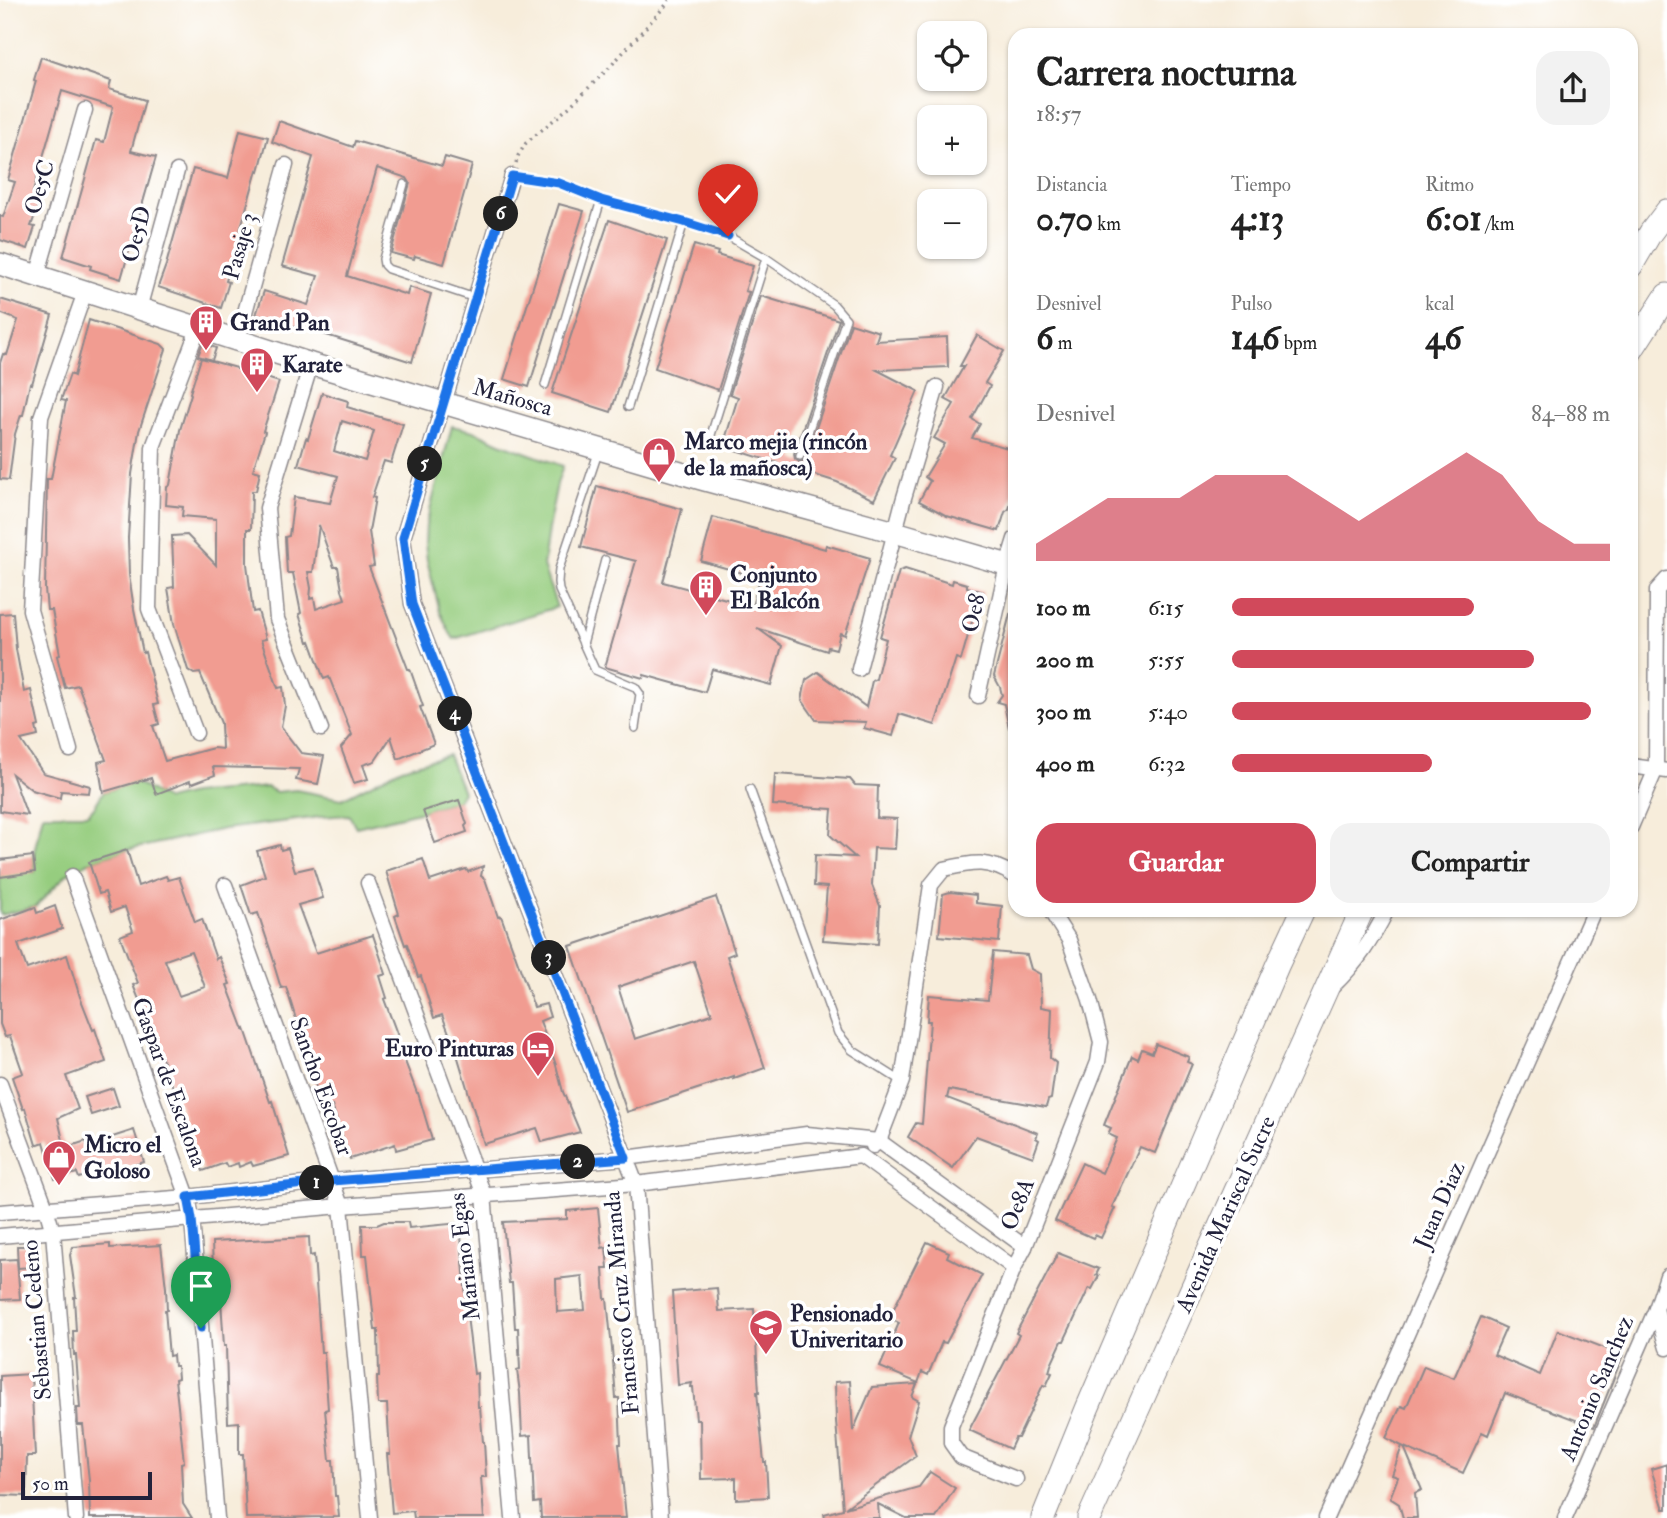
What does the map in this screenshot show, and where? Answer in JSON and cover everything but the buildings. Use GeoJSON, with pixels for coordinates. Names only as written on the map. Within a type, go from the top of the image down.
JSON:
{"type":"FeatureCollection","features":[{"type":"Feature","properties":{"kind":"main road"},"geometry":{"type":"LineString","coordinates":[[1638,254],[1667,211]]}},
{"type":"Feature","properties":{"kind":"main road"},"geometry":{"type":"LineString","coordinates":[[1638,340],[1667,295]]}},
{"type":"Feature","properties":{"kind":"main road"},"geometry":{"type":"LineString","coordinates":[[1043,1518],[1098,1383],[1300,917]]}},
{"type":"Feature","properties":{"kind":"main road","name":"Avenida Mariscal Sucre"},"geometry":{"type":"LineString","coordinates":[[1088,1518],[1359,917]]}},
{"type":"Feature","properties":{"kind":"street","name":"Oe5C"},"geometry":{"type":"LineString","coordinates":[[37,276],[85,110]]}},
{"type":"Feature","properties":{"kind":"street","name":"Pasaje 3"},"geometry":{"type":"LineString","coordinates":[[237,341],[286,165]]}},
{"type":"Feature","properties":{"kind":"street","name":"Oe5D"},"geometry":{"type":"LineString","coordinates":[[139,309],[177,171]]}},
{"type":"Feature","properties":{"kind":"street","name":"Francisco Cruz Miranda"},"geometry":{"type":"LineString","coordinates":[[512,176],[403,538],[412,604],[636,1184],[661,1518]]}},
{"type":"Feature","properties":{"kind":"street","name":"Mañosca"},"geometry":{"type":"LineString","coordinates":[[0,264],[311,364],[701,480],[1008,565]]}},
{"type":"Feature","properties":{"kind":"street"},"geometry":{"type":"LineString","coordinates":[[70,750],[30,610],[41,416],[85,292]]}},
{"type":"Feature","properties":{"kind":"street"},"geometry":{"type":"LineString","coordinates":[[196,733],[149,609],[153,447],[198,328]]}},
{"type":"Feature","properties":{"kind":"street"},"geometry":{"type":"LineString","coordinates":[[311,364],[267,508],[277,619],[321,729]]}},
{"type":"Feature","properties":{"kind":"street"},"geometry":{"type":"LineString","coordinates":[[859,669],[937,387]]}},
{"type":"Feature","properties":{"kind":"street","name":"Oe8"},"geometry":{"type":"LineString","coordinates":[[978,696],[1008,578]]}},
{"type":"Feature","properties":{"kind":"street"},"geometry":{"type":"LineString","coordinates":[[1638,814],[1662,770],[1657,590],[1667,579]]}},
{"type":"Feature","properties":{"kind":"street"},"geometry":{"type":"LineString","coordinates":[[1638,767],[1662,770]]}},
{"type":"Feature","properties":{"kind":"street"},"geometry":{"type":"LineString","coordinates":[[0,1236],[341,1206],[636,1184],[862,1156],[879,1141],[902,1081],[931,886],[944,869],[975,862],[1002,867],[1008,871]]}},
{"type":"Feature","properties":{"kind":"street","name":"Gaspar de Escalona"},"geometry":{"type":"LineString","coordinates":[[72,876],[188,1197],[217,1518]]}},
{"type":"Feature","properties":{"kind":"street","name":"Mariano Egas"},"geometry":{"type":"LineString","coordinates":[[368,883],[484,1195],[513,1518]]}},
{"type":"Feature","properties":{"kind":"street","name":"Sancho Escobar"},"geometry":{"type":"LineString","coordinates":[[225,885],[341,1206],[370,1518]]}},
{"type":"Feature","properties":{"kind":"street","name":"Oe8A"},"geometry":{"type":"LineString","coordinates":[[1016,1479],[961,1457],[951,1443],[951,1426],[1098,1062],[1101,1042],[1090,1000],[1069,940],[1054,917]]}},
{"type":"Feature","properties":{"kind":"street"},"geometry":{"type":"LineString","coordinates":[[1322,997],[1353,967],[1384,917]]}},
{"type":"Feature","properties":{"kind":"street","name":"Juan Diaz"},"geometry":{"type":"LineString","coordinates":[[1326,1518],[1591,917]]}},
{"type":"Feature","properties":{"kind":"street","name":"Sebastian Cedeno"},"geometry":{"type":"LineString","coordinates":[[0,1084],[53,1232],[76,1518]]}},
{"type":"Feature","properties":{"kind":"street"},"geometry":{"type":"LineString","coordinates":[[0,1212],[188,1197],[332,1181],[626,1158],[807,1134],[879,1141],[1025,1247]]}},
{"type":"Feature","properties":{"kind":"street"},"geometry":{"type":"LineString","coordinates":[[862,1156],[1014,1268]]}},
{"type":"Feature","properties":{"kind":"street","name":"Antonio Sanchez"},"geometry":{"type":"LineString","coordinates":[[1565,1518],[1656,1308],[1667,1276]]}},
{"type":"Feature","properties":{"kind":"street"},"geometry":{"type":"LineString","coordinates":[[1656,1308],[1667,1348]]}},
{"type":"Feature","properties":{"kind":"lane"},"geometry":{"type":"LineString","coordinates":[[512,176],[559,183],[601,200],[728,236],[834,304],[846,319],[800,456]]}},
{"type":"Feature","properties":{"kind":"lane"},"geometry":{"type":"LineString","coordinates":[[404,184],[383,259],[384,265],[388,269],[475,298]]}},
{"type":"Feature","properties":{"kind":"lane"},"geometry":{"type":"LineString","coordinates":[[545,385],[601,200]]}},
{"type":"Feature","properties":{"kind":"lane"},"geometry":{"type":"LineString","coordinates":[[628,407],[684,222]]}},
{"type":"Feature","properties":{"kind":"lane"},"geometry":{"type":"LineString","coordinates":[[711,435],[766,258]]}},
{"type":"Feature","properties":{"kind":"lane"},"geometry":{"type":"LineString","coordinates":[[599,449],[559,569],[559,590],[595,670],[635,687],[640,694],[635,728]]}},
{"type":"Feature","properties":{"kind":"lane"},"geometry":{"type":"LineString","coordinates":[[583,644],[605,560]]}},
{"type":"Feature","properties":{"kind":"lane"},"geometry":{"type":"LineString","coordinates":[[750,789],[838,1033],[852,1050],[902,1081]]}},
{"type":"Feature","properties":{"kind":"path"},"geometry":{"type":"LineString","coordinates":[[512,176],[518,156],[526,143],[568,108],[609,68],[669,0]]}},
{"type":"Feature","properties":{"kind":"green space"},"geometry":{"type":"Polygon","coordinates":[[[452,426],[474,431],[563,466],[548,529],[543,566],[557,607],[454,639],[440,612],[425,543],[426,525],[452,426]]]}},
{"type":"Feature","properties":{"kind":"green space"},"geometry":{"type":"Polygon","coordinates":[[[448,755],[463,792],[458,800],[356,827],[349,815],[320,817],[224,829],[127,850],[89,862],[66,875],[35,907],[1,915],[0,869],[35,872],[33,856],[43,814],[88,814],[103,792],[135,782],[167,800],[192,794],[267,787],[276,792],[296,790],[342,799],[402,768],[448,755]]]}},
{"type":"Feature","properties":{"kind":"place","name":"Grand Pan"},"geometry":{"type":"Point","coordinates":[206,352]}},
{"type":"Feature","properties":{"kind":"place","name":"Karate"},"geometry":{"type":"Point","coordinates":[257,394]}},
{"type":"Feature","properties":{"kind":"place","name":"Marco mejia (rincón de la mañosca)"},"geometry":{"type":"Point","coordinates":[659,484]}},
{"type":"Feature","properties":{"kind":"place","name":"Conjunto El Balcón"},"geometry":{"type":"Point","coordinates":[706,617]}},
{"type":"Feature","properties":{"kind":"place","name":"Euro Pinturas"},"geometry":{"type":"Point","coordinates":[538,1078]}},
{"type":"Feature","properties":{"kind":"place","name":"Micro el Goloso"},"geometry":{"type":"Point","coordinates":[59,1187]}},
{"type":"Feature","properties":{"kind":"place","name":"Pensionado Univeritario"},"geometry":{"type":"Point","coordinates":[766,1356]}},
{"type":"Feature","properties":{"kind":"route"},"geometry":{"type":"LineString","coordinates":[[201,1328],[188,1197],[332,1181],[626,1158],[412,604],[403,538],[512,176],[559,183],[601,200],[728,236]]}}]}
